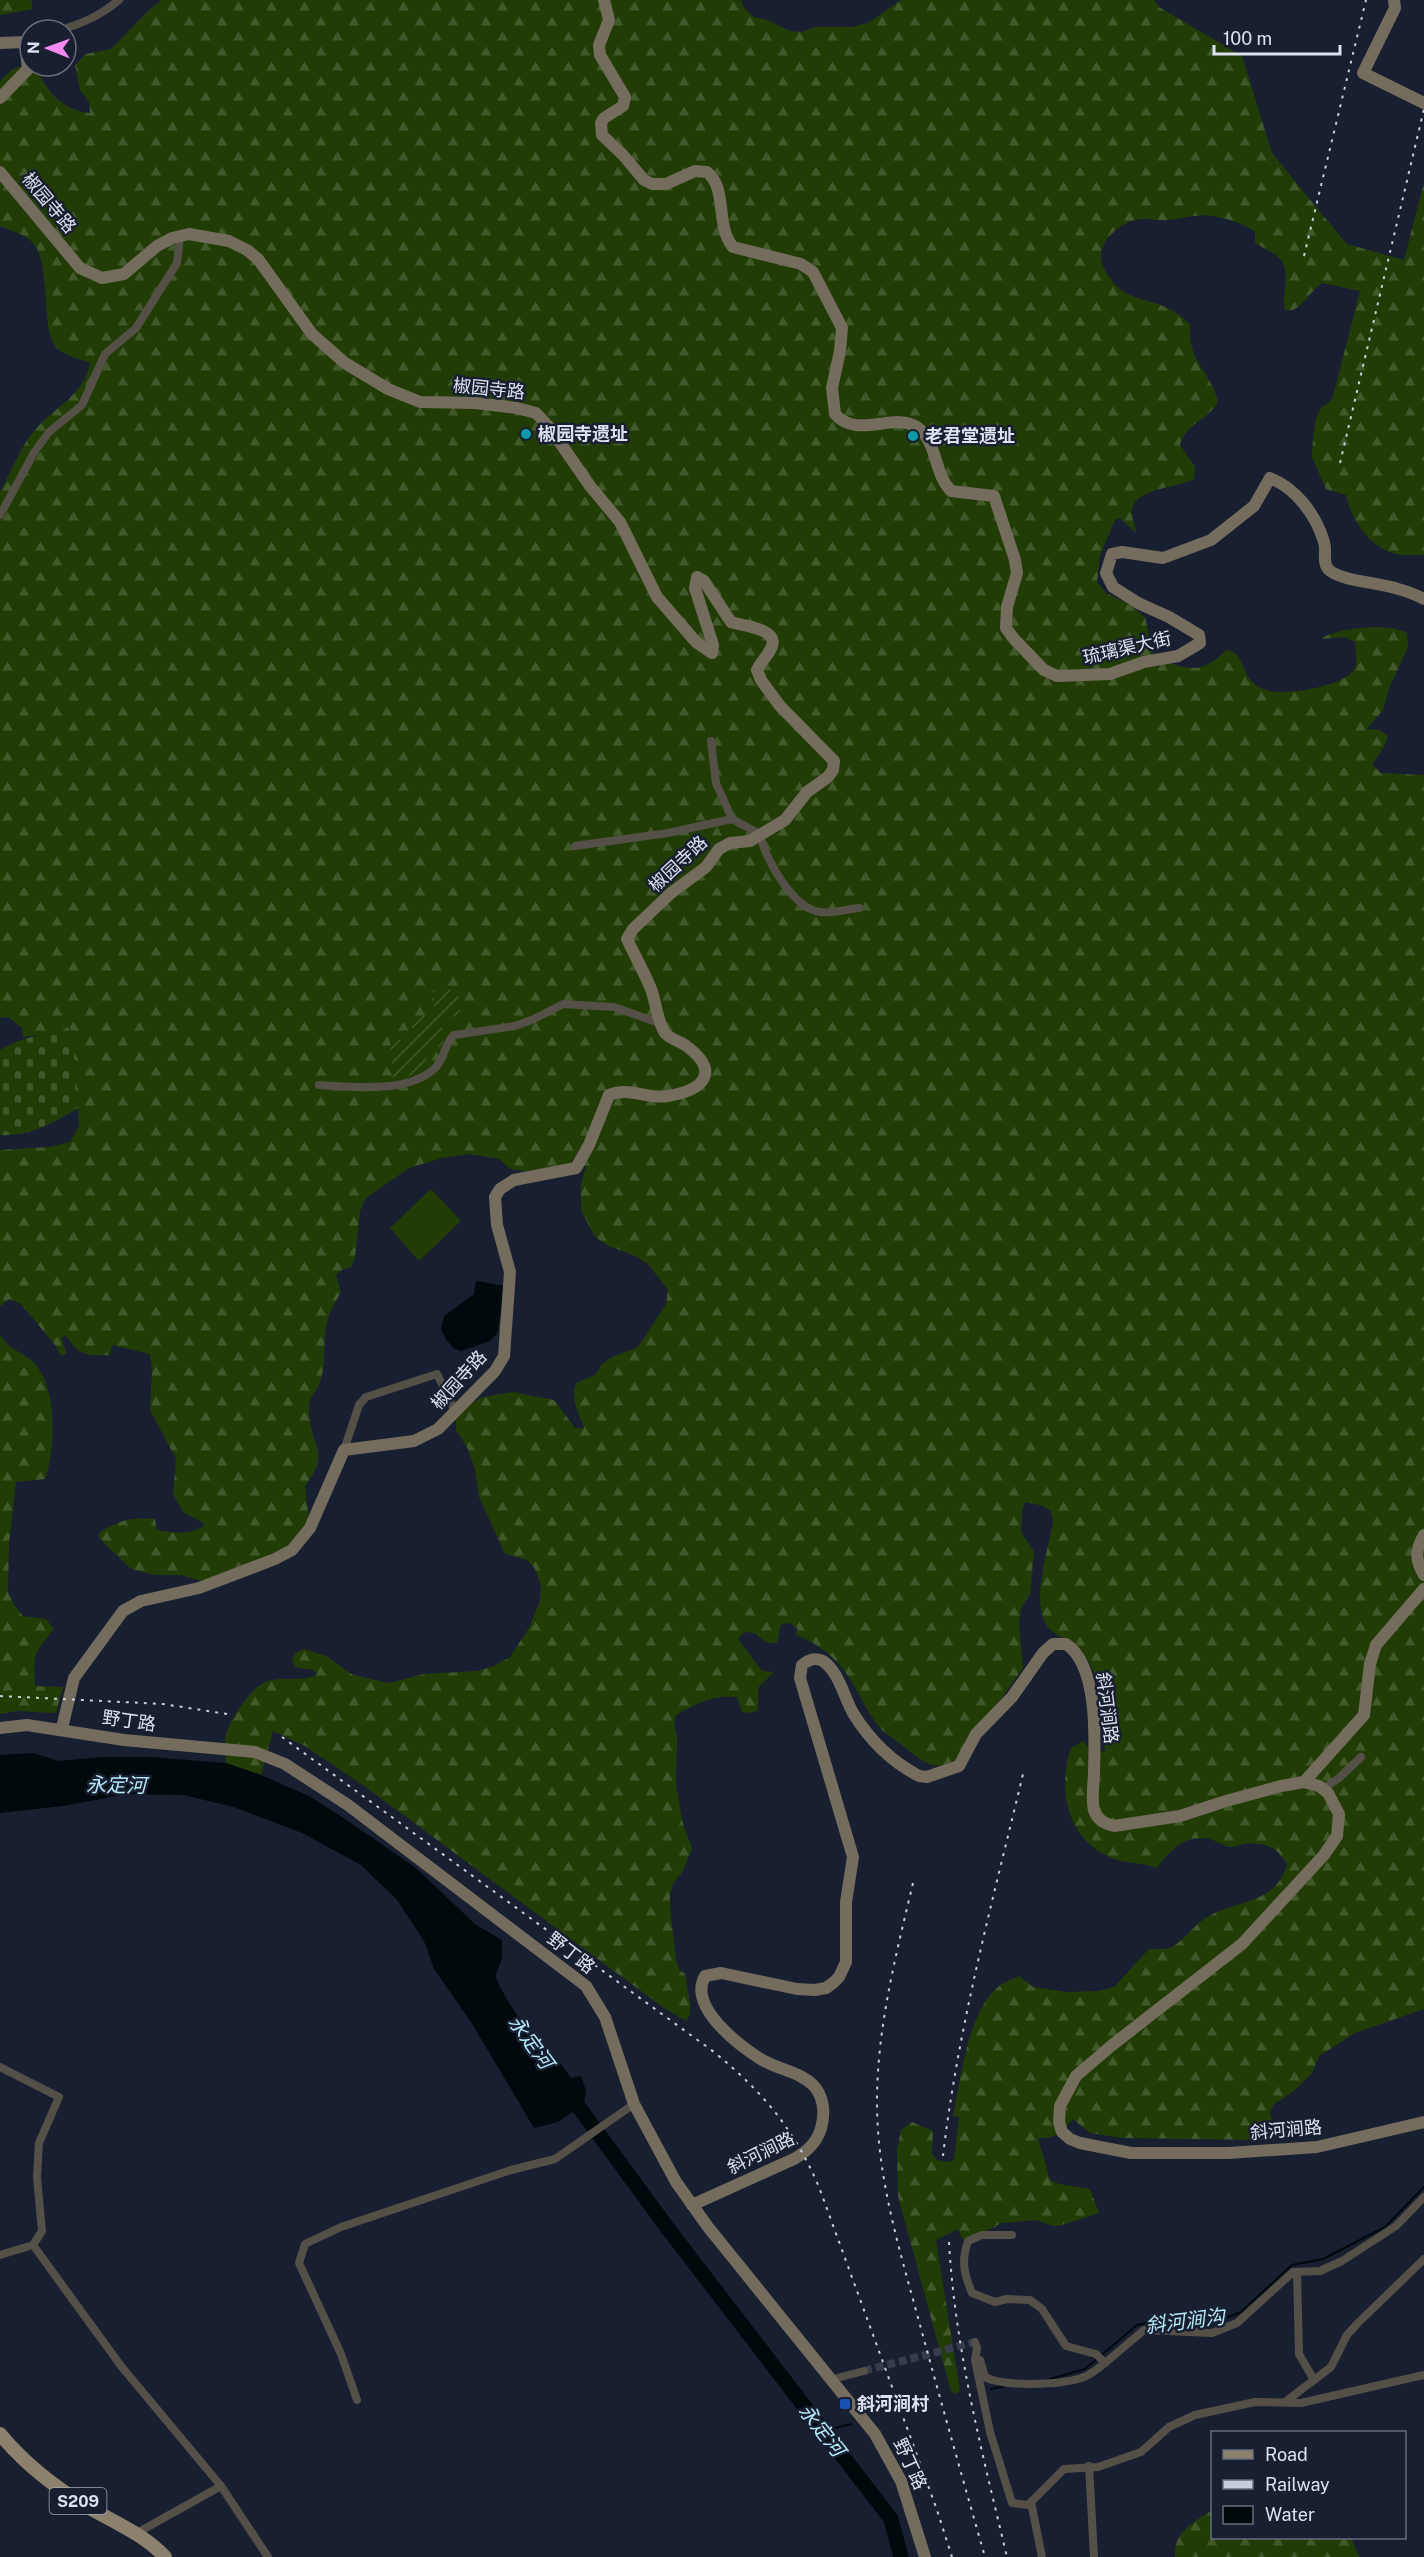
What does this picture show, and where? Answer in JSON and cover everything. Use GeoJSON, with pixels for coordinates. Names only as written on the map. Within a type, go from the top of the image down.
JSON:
{"type":"FeatureCollection","features":[{"type":"Feature","properties":{"kind":"main road","name":"S209"},"geometry":{"type":"LineString","coordinates":[[0,2434],[18,2456],[61,2491],[135,2534],[165,2557]]}},
{"type":"Feature","properties":{"kind":"street"},"geometry":{"type":"LineString","coordinates":[[78,25],[103,14],[119,0]]}},
{"type":"Feature","properties":{"kind":"street","name":"琉璃渠大街"},"geometry":{"type":"LineString","coordinates":[[604,0],[609,20],[599,45],[600,55],[625,97],[623,106],[601,123],[602,135],[644,180],[652,184],[666,184],[695,171],[707,172],[716,184],[724,232],[733,247],[801,264],[813,272],[842,328],[840,351],[832,387],[835,414],[847,425],[915,425],[927,436],[940,473],[951,490],[994,496],[1017,573],[1007,608],[1006,628],[1044,670],[1057,676],[1110,674],[1144,662],[1178,656],[1200,644],[1198,635],[1169,617],[1138,603],[1113,586],[1106,573],[1112,554],[1122,552],[1163,558],[1211,540],[1254,506],[1270,478],[1281,482],[1302,500],[1325,544],[1325,561],[1329,569],[1340,576],[1388,586],[1424,599]]}},
{"type":"Feature","properties":{"kind":"street"},"geometry":{"type":"LineString","coordinates":[[1394,0],[1395,8],[1363,74],[1424,103]]}},
{"type":"Feature","properties":{"kind":"street"},"geometry":{"type":"LineString","coordinates":[[0,43],[18,42]]}},
{"type":"Feature","properties":{"kind":"street"},"geometry":{"type":"LineString","coordinates":[[0,98],[19,78]]}},
{"type":"Feature","properties":{"kind":"street","name":"椒园寺路"},"geometry":{"type":"LineString","coordinates":[[0,172],[80,268],[102,278],[124,274],[157,246],[180,236],[189,234],[229,241],[247,250],[272,277],[312,334],[345,363],[388,389],[420,402],[476,403],[517,408],[536,413],[550,428],[590,486],[620,522],[657,597],[696,642],[712,653],[713,645],[695,588],[698,577],[704,581],[731,622],[760,629],[772,637],[771,649],[760,661],[757,670],[761,680],[780,706],[834,761],[833,770],[828,777],[807,792],[785,820],[750,841],[730,843],[719,849],[706,867],[671,893],[633,929],[627,939],[651,988],[666,1033],[683,1044],[700,1060],[705,1072],[704,1080],[700,1085],[668,1097],[649,1096],[629,1091],[609,1095],[589,1145],[576,1168],[514,1180],[500,1189],[495,1197],[496,1225],[510,1272],[504,1356],[495,1371],[438,1430],[414,1441],[344,1450]]}},
{"type":"Feature","properties":{"kind":"street"},"geometry":{"type":"LineString","coordinates":[[0,515],[35,451],[49,432],[82,405],[105,354],[136,328],[177,263],[180,236]]}},
{"type":"Feature","properties":{"kind":"street"},"geometry":{"type":"LineString","coordinates":[[711,741],[716,783],[732,819],[760,834],[767,853],[791,895],[799,903],[821,913],[859,908]]}},
{"type":"Feature","properties":{"kind":"street"},"geometry":{"type":"LineString","coordinates":[[574,846],[668,833],[732,819]]}},
{"type":"Feature","properties":{"kind":"street"},"geometry":{"type":"LineString","coordinates":[[319,1085],[382,1088],[424,1077],[438,1065],[448,1040],[454,1035],[515,1026],[563,1004],[614,1008],[662,1024]]}},
{"type":"Feature","properties":{"kind":"street"},"geometry":{"type":"LineString","coordinates":[[62,1728],[74,1678],[123,1611],[141,1601],[199,1588],[275,1559],[292,1550],[310,1528],[344,1450],[359,1405],[366,1397],[437,1374],[456,1413]]}},
{"type":"Feature","properties":{"kind":"street"},"geometry":{"type":"LineString","coordinates":[[1424,1535],[1418,1544],[1416,1557],[1424,1575]]}},
{"type":"Feature","properties":{"kind":"street"},"geometry":{"type":"LineString","coordinates":[[1361,1757],[1339,1778],[1323,1789],[1304,1782],[1364,1715],[1370,1664],[1376,1645],[1424,1589]]}},
{"type":"Feature","properties":{"kind":"street","name":"斜河涧路"},"geometry":{"type":"LineString","coordinates":[[692,2205],[785,2164],[808,2151],[818,2136],[822,2124],[823,2106],[813,2085],[802,2077],[760,2059],[735,2039],[707,2009],[701,1991],[701,1982],[705,1976],[721,1972],[797,1989],[826,1988],[839,1977],[846,1962],[846,1902],[853,1857],[800,1678],[805,1662],[821,1660],[831,1669],[853,1712],[872,1740],[911,1772],[927,1777],[959,1766],[976,1734],[1012,1697],[1043,1653],[1053,1644],[1066,1644],[1080,1658],[1089,1685],[1095,1740],[1094,1810],[1105,1824],[1114,1826],[1180,1816],[1237,1798],[1304,1782]]}},
{"type":"Feature","properties":{"kind":"street","name":"野丁路"},"geometry":{"type":"LineString","coordinates":[[0,1728],[27,1725],[62,1728],[124,1740],[255,1752],[294,1770],[348,1805],[586,1986],[605,2016],[634,2104],[676,2182],[875,2434],[901,2481],[925,2557]]}},
{"type":"Feature","properties":{"kind":"street","name":"斜河涧路"},"geometry":{"type":"LineString","coordinates":[[1323,1789],[1328,1793],[1339,1814],[1336,1836],[1324,1855],[1242,1944],[1076,2076],[1060,2106],[1059,2122],[1062,2132],[1070,2139],[1080,2143],[1131,2153],[1168,2155],[1317,2147],[1424,2122]]}},
{"type":"Feature","properties":{"kind":"street"},"geometry":{"type":"LineString","coordinates":[[0,2067],[59,2097],[39,2143],[37,2177],[42,2231],[33,2245],[0,2254]]}},
{"type":"Feature","properties":{"kind":"street"},"geometry":{"type":"LineString","coordinates":[[357,2400],[341,2354],[299,2263],[305,2244],[352,2224],[511,2170],[555,2159],[634,2104]]}},
{"type":"Feature","properties":{"kind":"street"},"geometry":{"type":"LineString","coordinates":[[1424,2197],[1396,2226],[1342,2261],[1320,2271],[1293,2272],[1237,2323],[1212,2333],[1143,2330],[1101,2359],[1084,2378],[1040,2383],[992,2380],[984,2377],[976,2345],[975,2360],[990,2432],[1012,2503],[1028,2505],[1064,2469],[1098,2467],[1141,2452],[1169,2427],[1195,2415],[1255,2402],[1300,2403],[1424,2375]]}},
{"type":"Feature","properties":{"kind":"street"},"geometry":{"type":"LineString","coordinates":[[1012,2235],[982,2235],[968,2241],[963,2256],[964,2273],[972,2293],[995,2302],[1007,2299],[1030,2300],[1042,2309],[1066,2346],[1101,2359]]}},
{"type":"Feature","properties":{"kind":"street"},"geometry":{"type":"LineString","coordinates":[[33,2245],[122,2366],[221,2486],[268,2557]]}},
{"type":"Feature","properties":{"kind":"street"},"geometry":{"type":"LineString","coordinates":[[1284,2402],[1331,2367],[1347,2335],[1424,2259]]}},
{"type":"Feature","properties":{"kind":"street"},"geometry":{"type":"LineString","coordinates":[[1297,2272],[1299,2354],[1314,2380]]}},
{"type":"Feature","properties":{"kind":"street"},"geometry":{"type":"LineString","coordinates":[[832,2379],[864,2371]]}},
{"type":"Feature","properties":{"kind":"street"},"geometry":{"type":"LineString","coordinates":[[1089,2466],[1094,2557]]}},
{"type":"Feature","properties":{"kind":"street"},"geometry":{"type":"LineString","coordinates":[[135,2534],[221,2486]]}},
{"type":"Feature","properties":{"kind":"street"},"geometry":{"type":"LineString","coordinates":[[1031,2502],[1042,2557]]}},
{"type":"Feature","properties":{"kind":"green space"},"geometry":{"type":"Polygon","coordinates":[[[0,0],[31,0],[33,9],[0,15],[0,0]]]}},
{"type":"Feature","properties":{"kind":"green space"},"geometry":{"type":"Polygon","coordinates":[[[162,0],[741,0],[744,8],[754,17],[767,20],[790,31],[801,32],[816,27],[851,27],[868,23],[901,0],[1154,0],[1159,7],[1242,56],[1272,153],[1347,244],[1404,260],[1424,182],[1424,555],[1391,553],[1372,541],[1355,520],[1346,495],[1326,489],[1312,457],[1316,418],[1321,408],[1332,400],[1360,291],[1322,283],[1300,305],[1285,310],[1286,276],[1283,264],[1275,254],[1255,243],[1255,232],[1230,220],[1207,215],[1164,220],[1140,219],[1124,225],[1110,236],[1102,250],[1103,266],[1111,280],[1121,290],[1166,307],[1190,325],[1192,348],[1215,391],[1218,402],[1187,432],[1180,445],[1195,467],[1194,479],[1156,490],[1138,499],[1133,505],[1132,514],[1136,533],[1120,518],[1115,520],[1100,555],[1097,582],[1106,593],[1130,605],[1145,617],[1153,653],[1157,659],[1194,668],[1209,664],[1226,650],[1233,652],[1240,660],[1248,677],[1261,688],[1269,691],[1310,689],[1348,676],[1355,667],[1355,642],[1345,637],[1321,639],[1329,635],[1351,629],[1376,627],[1407,633],[1408,647],[1390,686],[1383,710],[1367,729],[1380,730],[1388,736],[1384,747],[1372,765],[1381,773],[1424,775],[1424,2009],[1355,2033],[1319,2056],[1312,2073],[1295,2090],[1273,2105],[1270,2113],[1275,2135],[1261,2140],[1123,2138],[1090,2133],[1073,2119],[1058,2134],[1038,2138],[1050,2180],[1059,2184],[1090,2189],[1099,2213],[1053,2226],[1036,2220],[1000,2223],[992,2229],[963,2240],[958,2229],[936,2240],[960,2391],[954,2394],[950,2388],[898,2196],[897,2150],[901,2130],[912,2122],[933,2131],[932,2154],[937,2160],[951,2162],[954,2159],[959,2117],[953,2116],[966,2049],[985,2001],[1000,1985],[1019,1976],[1033,1987],[1067,1992],[1099,1991],[1114,1987],[1149,1949],[1172,1947],[1207,1917],[1265,1894],[1282,1877],[1287,1864],[1279,1853],[1265,1845],[1243,1844],[1229,1847],[1210,1839],[1201,1838],[1179,1844],[1157,1868],[1112,1858],[1097,1850],[1076,1826],[1069,1812],[1066,1797],[1065,1780],[1071,1748],[1083,1741],[1089,1748],[1105,1752],[1104,1726],[1098,1685],[1088,1660],[1076,1646],[1048,1627],[1041,1612],[1041,1586],[1053,1521],[1051,1511],[1040,1505],[1025,1502],[1022,1511],[1021,1532],[1034,1552],[1030,1593],[1021,1608],[1019,1624],[1023,1668],[998,1703],[971,1732],[964,1743],[962,1756],[953,1762],[937,1765],[923,1761],[882,1730],[838,1663],[821,1648],[795,1634],[798,1629],[789,1623],[781,1624],[777,1643],[765,1641],[755,1633],[744,1632],[738,1639],[762,1671],[774,1672],[758,1688],[758,1710],[752,1713],[742,1712],[737,1697],[729,1696],[705,1701],[676,1715],[674,1724],[677,1736],[676,1785],[683,1824],[692,1848],[683,1871],[674,1882],[670,1893],[670,1907],[676,1960],[679,1969],[685,1974],[690,2004],[690,2014],[686,2021],[664,2008],[367,1788],[305,1746],[273,1731],[261,1775],[226,1763],[227,1732],[235,1714],[261,1684],[281,1679],[312,1677],[317,1674],[313,1670],[295,1667],[292,1660],[295,1653],[304,1649],[326,1656],[353,1675],[389,1683],[424,1674],[478,1671],[494,1666],[510,1657],[529,1628],[540,1601],[541,1585],[535,1569],[527,1560],[505,1554],[479,1497],[475,1469],[468,1449],[456,1430],[456,1419],[464,1409],[480,1398],[513,1392],[554,1400],[575,1428],[584,1428],[574,1395],[576,1383],[595,1375],[602,1364],[612,1357],[638,1347],[666,1304],[668,1290],[648,1264],[595,1237],[581,1210],[581,1184],[586,1166],[569,1165],[525,1171],[510,1169],[499,1159],[469,1154],[442,1158],[409,1168],[366,1198],[360,1211],[355,1258],[351,1267],[343,1269],[336,1275],[341,1292],[327,1322],[322,1375],[309,1403],[310,1420],[318,1455],[313,1474],[305,1486],[309,1520],[286,1549],[202,1581],[181,1575],[156,1575],[131,1569],[99,1538],[99,1533],[119,1522],[132,1519],[155,1519],[157,1530],[176,1533],[195,1530],[205,1524],[183,1512],[173,1494],[176,1459],[150,1410],[152,1371],[150,1354],[112,1345],[110,1355],[84,1353],[75,1347],[66,1335],[61,1338],[67,1353],[61,1356],[56,1346],[20,1303],[9,1299],[0,1306],[0,1150],[49,1147],[70,1142],[79,1126],[76,1072],[70,1027],[53,1033],[23,1037],[22,1028],[8,1017],[0,1018],[0,492],[29,437],[75,393],[87,374],[90,363],[67,355],[56,347],[48,326],[39,253],[26,237],[0,226],[0,81],[9,72],[18,68],[18,78],[42,78],[56,98],[71,108],[90,113],[89,102],[80,90],[78,62],[86,54],[111,49],[150,9],[162,0]]]}},
{"type":"Feature","properties":{"kind":"green space"},"geometry":{"type":"Polygon","coordinates":[[[458,989],[460,1016],[441,1018],[444,1046],[425,1048],[428,1074],[393,1077],[390,1041],[413,1038],[411,1017],[435,1015],[433,991],[458,989]]]}},
{"type":"Feature","properties":{"kind":"green space"},"geometry":{"type":"Polygon","coordinates":[[[70,1027],[78,1108],[50,1124],[31,1131],[0,1135],[0,1050],[27,1038],[70,1027]]]}},
{"type":"Feature","properties":{"kind":"green space"},"geometry":{"type":"Polygon","coordinates":[[[431,1189],[461,1221],[419,1261],[390,1228],[431,1189]]]}},
{"type":"Feature","properties":{"kind":"green space"},"geometry":{"type":"Polygon","coordinates":[[[0,1334],[6,1343],[31,1360],[40,1370],[50,1400],[53,1434],[45,1479],[16,1482],[9,1544],[8,1593],[23,1616],[46,1619],[54,1629],[36,1654],[34,1675],[35,1686],[63,1687],[56,1713],[17,1711],[0,1714],[0,1334]]]}},
{"type":"Feature","properties":{"kind":"green space"},"geometry":{"type":"Polygon","coordinates":[[[1211,2511],[1211,2539],[1351,2539],[1359,2557],[1175,2557],[1175,2548],[1181,2534],[1192,2523],[1211,2511]]]}},
{"type":"Feature","properties":{"kind":"water"},"geometry":{"type":"Polygon","coordinates":[[[476,1281],[505,1286],[497,1334],[490,1341],[461,1351],[455,1349],[446,1340],[441,1329],[444,1316],[474,1294],[476,1281]]]}},
{"type":"Feature","properties":{"kind":"water"},"geometry":{"type":"Polygon","coordinates":[[[33,1753],[59,1761],[102,1757],[150,1757],[226,1763],[309,1796],[416,1868],[476,1925],[502,1940],[502,1959],[495,1976],[499,1985],[520,2019],[571,2078],[581,2076],[586,2090],[584,2104],[558,2122],[534,2128],[471,2022],[434,1969],[424,1941],[397,1900],[361,1865],[302,1833],[234,1807],[183,1795],[127,1794],[63,1806],[0,1813],[0,1755],[33,1753]]]}},
{"type":"Feature","properties":{"kind":"waterway","name":"永定河"},"geometry":{"type":"LineString","coordinates":[[567,2091],[669,2230],[891,2519],[901,2557]]}},
{"type":"Feature","properties":{"kind":"waterway","name":"斜河涧沟"},"geometry":{"type":"LineString","coordinates":[[1050,2379],[1085,2369],[1137,2325],[1151,2322],[1200,2323],[1221,2320],[1241,2312],[1292,2265],[1323,2259],[1385,2227],[1424,2187]]}},
{"type":"Feature","properties":{"kind":"waterway","name":"斜河涧沟"},"geometry":{"type":"LineString","coordinates":[[991,2389],[1005,2386]]}},
{"type":"Feature","properties":{"kind":"waterway","name":"斜河涧沟"},"geometry":{"type":"LineString","coordinates":[[823,2431],[851,2424]]}},
{"type":"Feature","properties":{"kind":"tunnel"},"geometry":{"type":"LineString","coordinates":[[864,2371],[975,2342]]}},
{"type":"Feature","properties":{"kind":"railway"},"geometry":{"type":"LineString","coordinates":[[1304,256],[1366,0]]}},
{"type":"Feature","properties":{"kind":"railway"},"geometry":{"type":"LineString","coordinates":[[1340,463],[1424,109]]}},
{"type":"Feature","properties":{"kind":"railway"},"geometry":{"type":"LineString","coordinates":[[0,1696],[163,1704],[227,1714]]}},
{"type":"Feature","properties":{"kind":"railway"},"geometry":{"type":"LineString","coordinates":[[282,1737],[714,2052],[748,2082],[776,2113],[799,2147],[819,2187],[952,2557]]}},
{"type":"Feature","properties":{"kind":"railway"},"geometry":{"type":"LineString","coordinates":[[943,2156],[967,2012],[1023,1774]]}},
{"type":"Feature","properties":{"kind":"railway"},"geometry":{"type":"LineString","coordinates":[[913,1883],[889,1991],[880,2046],[878,2131],[891,2215],[985,2557]]}},
{"type":"Feature","properties":{"kind":"railway"},"geometry":{"type":"LineString","coordinates":[[949,2242],[963,2361],[1007,2557]]}},
{"type":"Feature","properties":{"kind":"place","name":"椒园寺遗址"},"geometry":{"type":"Point","coordinates":[526,434]}},
{"type":"Feature","properties":{"kind":"place","name":"老君堂遗址"},"geometry":{"type":"Point","coordinates":[913,436]}},
{"type":"Feature","properties":{"kind":"place","name":"斜河涧村"},"geometry":{"type":"Point","coordinates":[845,2404]}}]}
